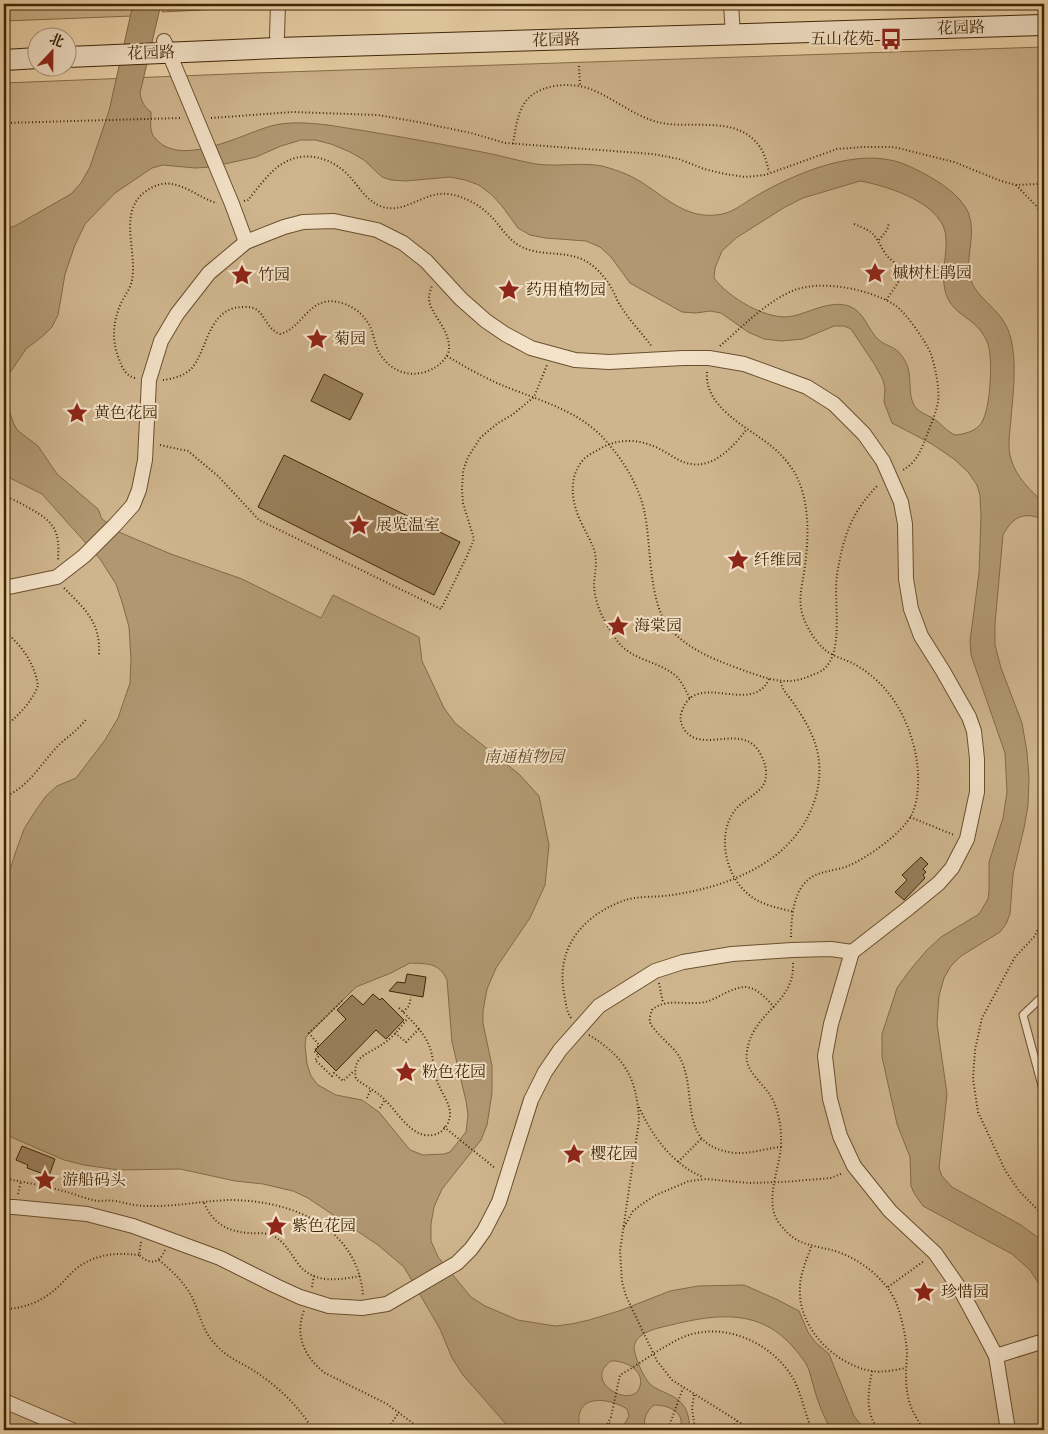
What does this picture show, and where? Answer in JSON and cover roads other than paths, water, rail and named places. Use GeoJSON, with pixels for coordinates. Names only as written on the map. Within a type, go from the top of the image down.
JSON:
{"type":"FeatureCollection","features":[{"type":"Feature","properties":{"kind":"main road","name":"花园路"},"geometry":{"type":"LineString","coordinates":[[78,45],[118,48],[732,30],[1044,13]]}},
{"type":"Feature","properties":{"kind":"main road","name":"花园路"},"geometry":{"type":"LineString","coordinates":[[162,46],[277,36],[1044,26]]}},
{"type":"Feature","properties":{"kind":"main road"},"geometry":{"type":"LineString","coordinates":[[4,46],[28,45]]}},
{"type":"Feature","properties":{"kind":"main road","name":"花园路"},"geometry":{"type":"LineString","coordinates":[[78,55],[118,48]]}},
{"type":"Feature","properties":{"kind":"main road"},"geometry":{"type":"LineString","coordinates":[[4,60],[28,59]]}},
{"type":"Feature","properties":{"kind":"street"},"geometry":{"type":"LineString","coordinates":[[277,36],[278,4]]}},
{"type":"Feature","properties":{"kind":"street"},"geometry":{"type":"LineString","coordinates":[[731,4],[732,30]]}},
{"type":"Feature","properties":{"kind":"street"},"geometry":{"type":"LineString","coordinates":[[162,46],[206,140],[246,242]]}},
{"type":"Feature","properties":{"kind":"street"},"geometry":{"type":"LineString","coordinates":[[4,588],[57,577],[84,556],[133,504],[139,490],[145,460],[150,380],[161,342],[177,314],[209,273],[246,242],[284,227],[303,222],[334,221],[377,230],[403,243],[426,261],[461,299],[486,321],[531,348],[575,360],[609,362],[709,358],[744,364],[807,387],[834,404],[864,434],[884,461],[901,502],[904,524],[906,579],[911,609],[921,636],[943,670],[969,717],[974,731],[977,759],[977,792],[968,839],[952,868],[938,883],[852,952],[831,1024],[825,1056],[830,1099],[840,1136],[854,1166],[890,1211],[936,1253],[960,1289],[996,1356],[1008,1430]]}},
{"type":"Feature","properties":{"kind":"street"},"geometry":{"type":"LineString","coordinates":[[4,1207],[14,1206],[109,1218],[156,1237],[220,1258],[276,1286],[309,1300],[330,1306],[362,1308],[387,1304],[457,1264],[484,1231],[500,1202],[531,1100],[545,1072],[560,1050],[599,1006],[656,971],[683,962],[732,954],[792,950],[831,949],[852,952]]}},
{"type":"Feature","properties":{"kind":"street"},"geometry":{"type":"LineString","coordinates":[[996,1356],[1044,1341]]}},
{"type":"Feature","properties":{"kind":"street"},"geometry":{"type":"LineString","coordinates":[[4,1401],[72,1430]]}},
{"type":"Feature","properties":{"kind":"lane"},"geometry":{"type":"LineString","coordinates":[[1044,995],[1023,1014],[1044,1093]]}},
{"type":"Feature","properties":{"kind":"place","name":"五山花苑"},"geometry":{"type":"Point","coordinates":[891,39]}},
{"type":"Feature","properties":{"kind":"place","name":"槭树杜鹃园"},"geometry":{"type":"Point","coordinates":[875,273]}},
{"type":"Feature","properties":{"kind":"place","name":"竹园"},"geometry":{"type":"Point","coordinates":[242,275]}},
{"type":"Feature","properties":{"kind":"place","name":"药用植物园"},"geometry":{"type":"Point","coordinates":[509,290]}},
{"type":"Feature","properties":{"kind":"place","name":"菊园"},"geometry":{"type":"Point","coordinates":[317,339]}},
{"type":"Feature","properties":{"kind":"place","name":"黄色花园"},"geometry":{"type":"Point","coordinates":[77,413]}},
{"type":"Feature","properties":{"kind":"place","name":"展览温室"},"geometry":{"type":"Point","coordinates":[359,525]}},
{"type":"Feature","properties":{"kind":"place","name":"纤维园"},"geometry":{"type":"Point","coordinates":[738,560]}},
{"type":"Feature","properties":{"kind":"place","name":"海棠园"},"geometry":{"type":"Point","coordinates":[618,626]}},
{"type":"Feature","properties":{"kind":"place","name":"粉色花园"},"geometry":{"type":"Point","coordinates":[406,1072]}},
{"type":"Feature","properties":{"kind":"place","name":"樱花园"},"geometry":{"type":"Point","coordinates":[574,1154]}},
{"type":"Feature","properties":{"kind":"place","name":"游船码头"},"geometry":{"type":"Point","coordinates":[45,1180]}},
{"type":"Feature","properties":{"kind":"place","name":"紫色花园"},"geometry":{"type":"Point","coordinates":[276,1226]}},
{"type":"Feature","properties":{"kind":"place","name":"珍惜园"},"geometry":{"type":"Point","coordinates":[924,1292]}},
{"type":"Feature","properties":{"kind":"park label","name":"南通植物园"},"geometry":{"type":"Point","coordinates":[524,757]}}]}
